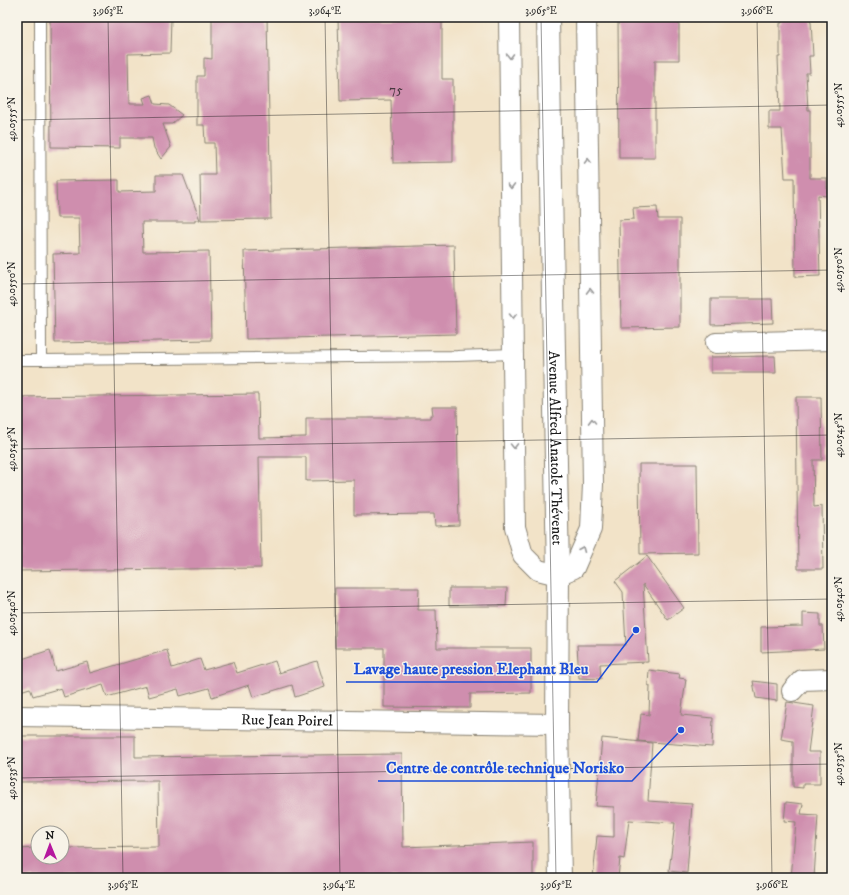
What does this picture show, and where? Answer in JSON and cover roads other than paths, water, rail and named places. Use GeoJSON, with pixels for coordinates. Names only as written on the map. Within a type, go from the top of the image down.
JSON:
{"type":"FeatureCollection","features":[{"type":"Feature","properties":{"kind":"main road","name":"Avenue Alfred Anatole Thévenet"},"geometry":{"type":"LineString","coordinates":[[548,17],[558,575],[557,724],[560,878]]}},
{"type":"Feature","properties":{"kind":"street"},"geometry":{"type":"LineString","coordinates":[[509,17],[515,527],[523,554],[538,570],[558,575],[574,568],[591,529],[593,484],[586,17]]}},
{"type":"Feature","properties":{"kind":"street"},"geometry":{"type":"LineString","coordinates":[[716,343],[832,340]]}},
{"type":"Feature","properties":{"kind":"street"},"geometry":{"type":"LineString","coordinates":[[792,691],[802,680],[832,679]]}},
{"type":"Feature","properties":{"kind":"street","name":"Rue Jean Poirel"},"geometry":{"type":"LineString","coordinates":[[17,716],[557,724]]}},
{"type":"Feature","properties":{"kind":"lane"},"geometry":{"type":"LineString","coordinates":[[40,17],[41,360]]}},
{"type":"Feature","properties":{"kind":"lane"},"geometry":{"type":"LineString","coordinates":[[17,360],[458,356],[513,354]]}},
{"type":"Feature","properties":{"kind":"place","name":"Lavage haute pression Elephant Bleu"},"geometry":{"type":"Point","coordinates":[636,630]}},
{"type":"Feature","properties":{"kind":"place","name":"Centre de contrôle technique Norisko"},"geometry":{"type":"Point","coordinates":[681,730]}}]}
